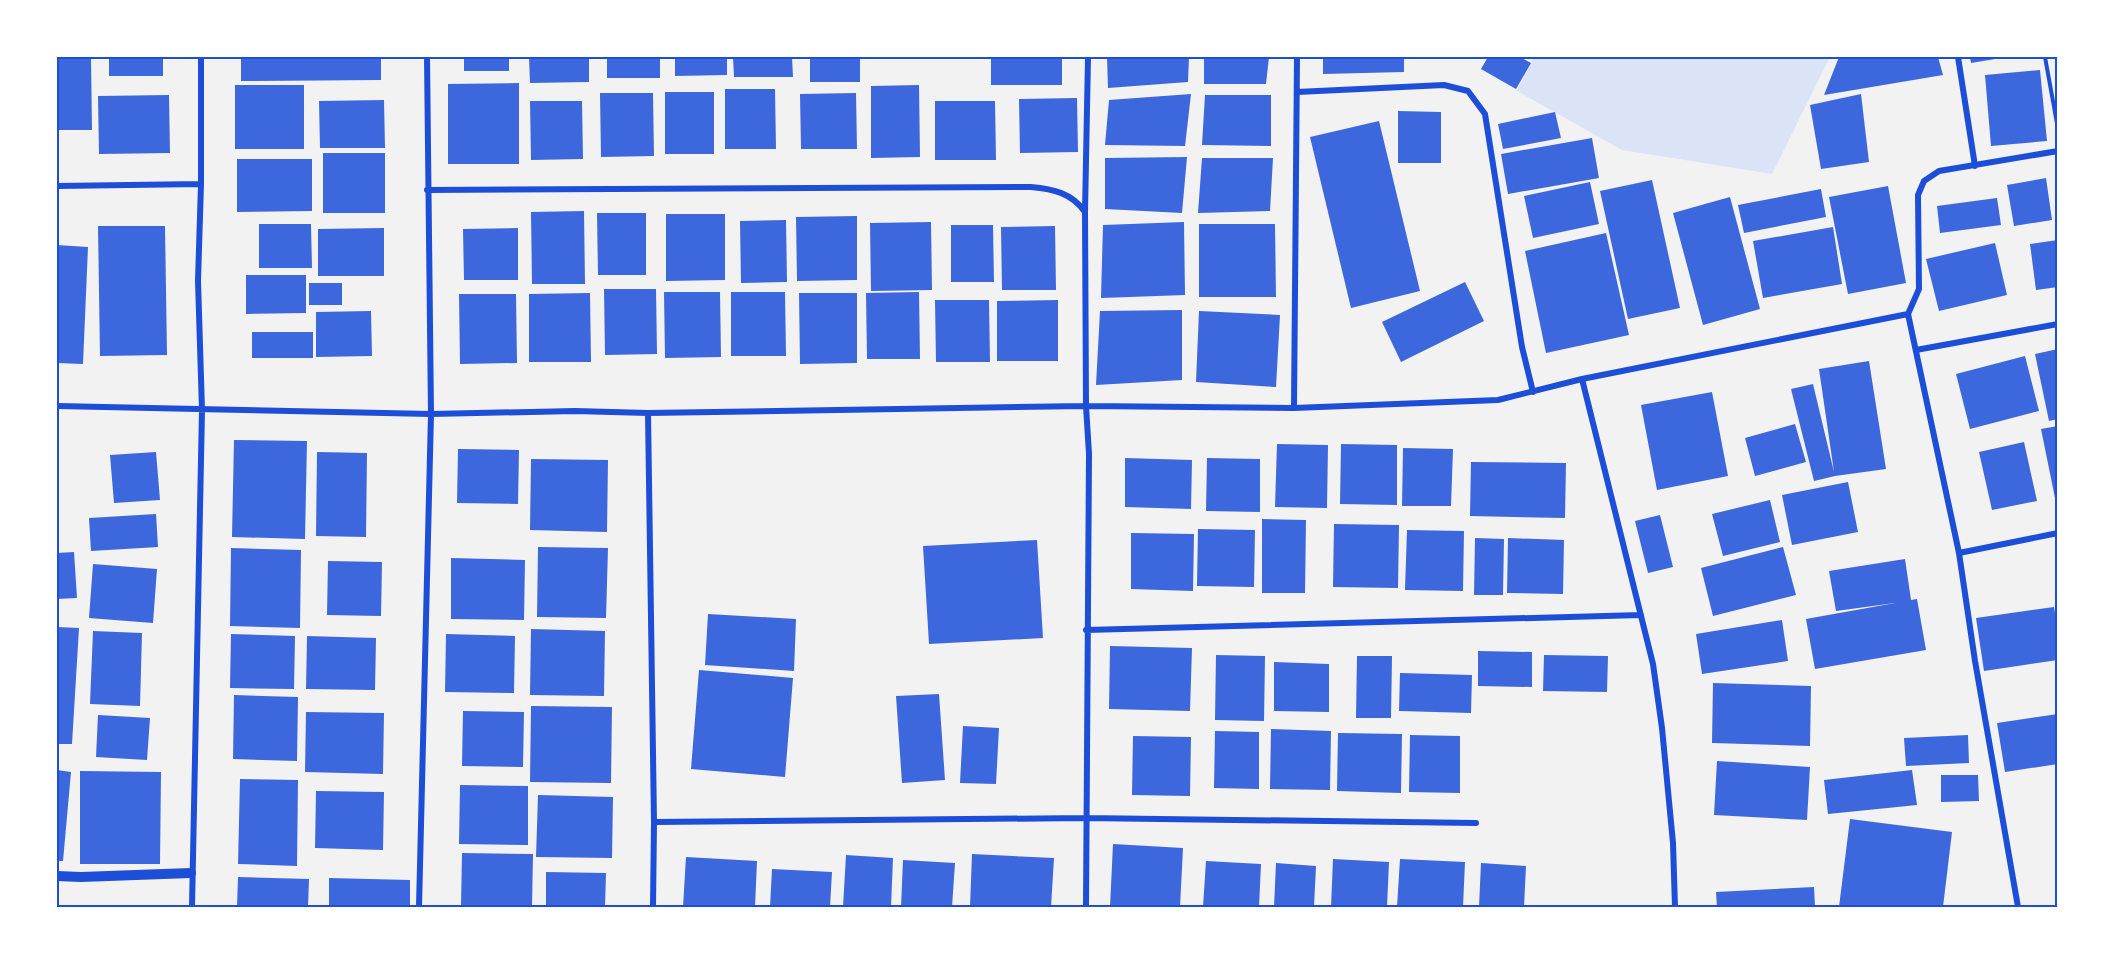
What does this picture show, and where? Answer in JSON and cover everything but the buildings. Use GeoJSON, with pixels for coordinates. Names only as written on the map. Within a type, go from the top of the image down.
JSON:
{"type":"FeatureCollection","features":[{"type":"Feature","properties":{"kind":"street"},"geometry":{"type":"LineString","coordinates":[[192,907],[202,410],[198,281],[201,57]]}},
{"type":"Feature","properties":{"kind":"street"},"geometry":{"type":"LineString","coordinates":[[419,907],[431,414],[427,57]]}},
{"type":"Feature","properties":{"kind":"street"},"geometry":{"type":"LineString","coordinates":[[1086,907],[1086,630],[1089,454],[1086,406],[1085,212],[1088,57]]}},
{"type":"Feature","properties":{"kind":"street"},"geometry":{"type":"LineString","coordinates":[[1294,408],[1297,57]]}},
{"type":"Feature","properties":{"kind":"street"},"geometry":{"type":"LineString","coordinates":[[1958,57],[1975,166]]}},
{"type":"Feature","properties":{"kind":"street"},"geometry":{"type":"LineString","coordinates":[[1297,92],[1444,85],[1468,91],[1485,114],[1522,347],[1533,393]]}},
{"type":"Feature","properties":{"kind":"street"},"geometry":{"type":"LineString","coordinates":[[2018,907],[1975,661],[1959,553],[1908,314],[1919,289],[1918,195],[1924,181],[1939,171],[2058,151]]}},
{"type":"Feature","properties":{"kind":"street"},"geometry":{"type":"LineString","coordinates":[[57,186],[201,184]]}},
{"type":"Feature","properties":{"kind":"street"},"geometry":{"type":"LineString","coordinates":[[427,190],[1031,187],[1048,188],[1066,194],[1078,202],[1085,212]]}},
{"type":"Feature","properties":{"kind":"street"},"geometry":{"type":"LineString","coordinates":[[57,406],[431,414],[575,411],[648,414],[1086,406],[1294,408],[1498,400],[1533,393],[1582,378],[1908,314]]}},
{"type":"Feature","properties":{"kind":"street"},"geometry":{"type":"LineString","coordinates":[[1916,350],[2058,324]]}},
{"type":"Feature","properties":{"kind":"street"},"geometry":{"type":"LineString","coordinates":[[1582,378],[1653,664],[1674,843],[1676,907]]}},
{"type":"Feature","properties":{"kind":"street"},"geometry":{"type":"LineString","coordinates":[[648,414],[654,822],[653,907]]}},
{"type":"Feature","properties":{"kind":"street"},"geometry":{"type":"LineString","coordinates":[[1959,553],[2058,533]]}},
{"type":"Feature","properties":{"kind":"street"},"geometry":{"type":"LineString","coordinates":[[1086,630],[1641,615]]}},
{"type":"Feature","properties":{"kind":"street"},"geometry":{"type":"LineString","coordinates":[[654,822],[1085,818],[1476,823]]}},
{"type":"Feature","properties":{"kind":"street"},"geometry":{"type":"LineString","coordinates":[[57,876],[191,873]]}},
{"type":"Feature","properties":{"kind":"path"},"geometry":{"type":"LineString","coordinates":[[2045,57],[2058,129]]}},
{"type":"Feature","properties":{"kind":"shaded area"},"geometry":{"type":"Polygon","coordinates":[[[1534,57],[1830,57],[1772,174],[1622,150],[1517,91],[1534,57]]]}}]}
